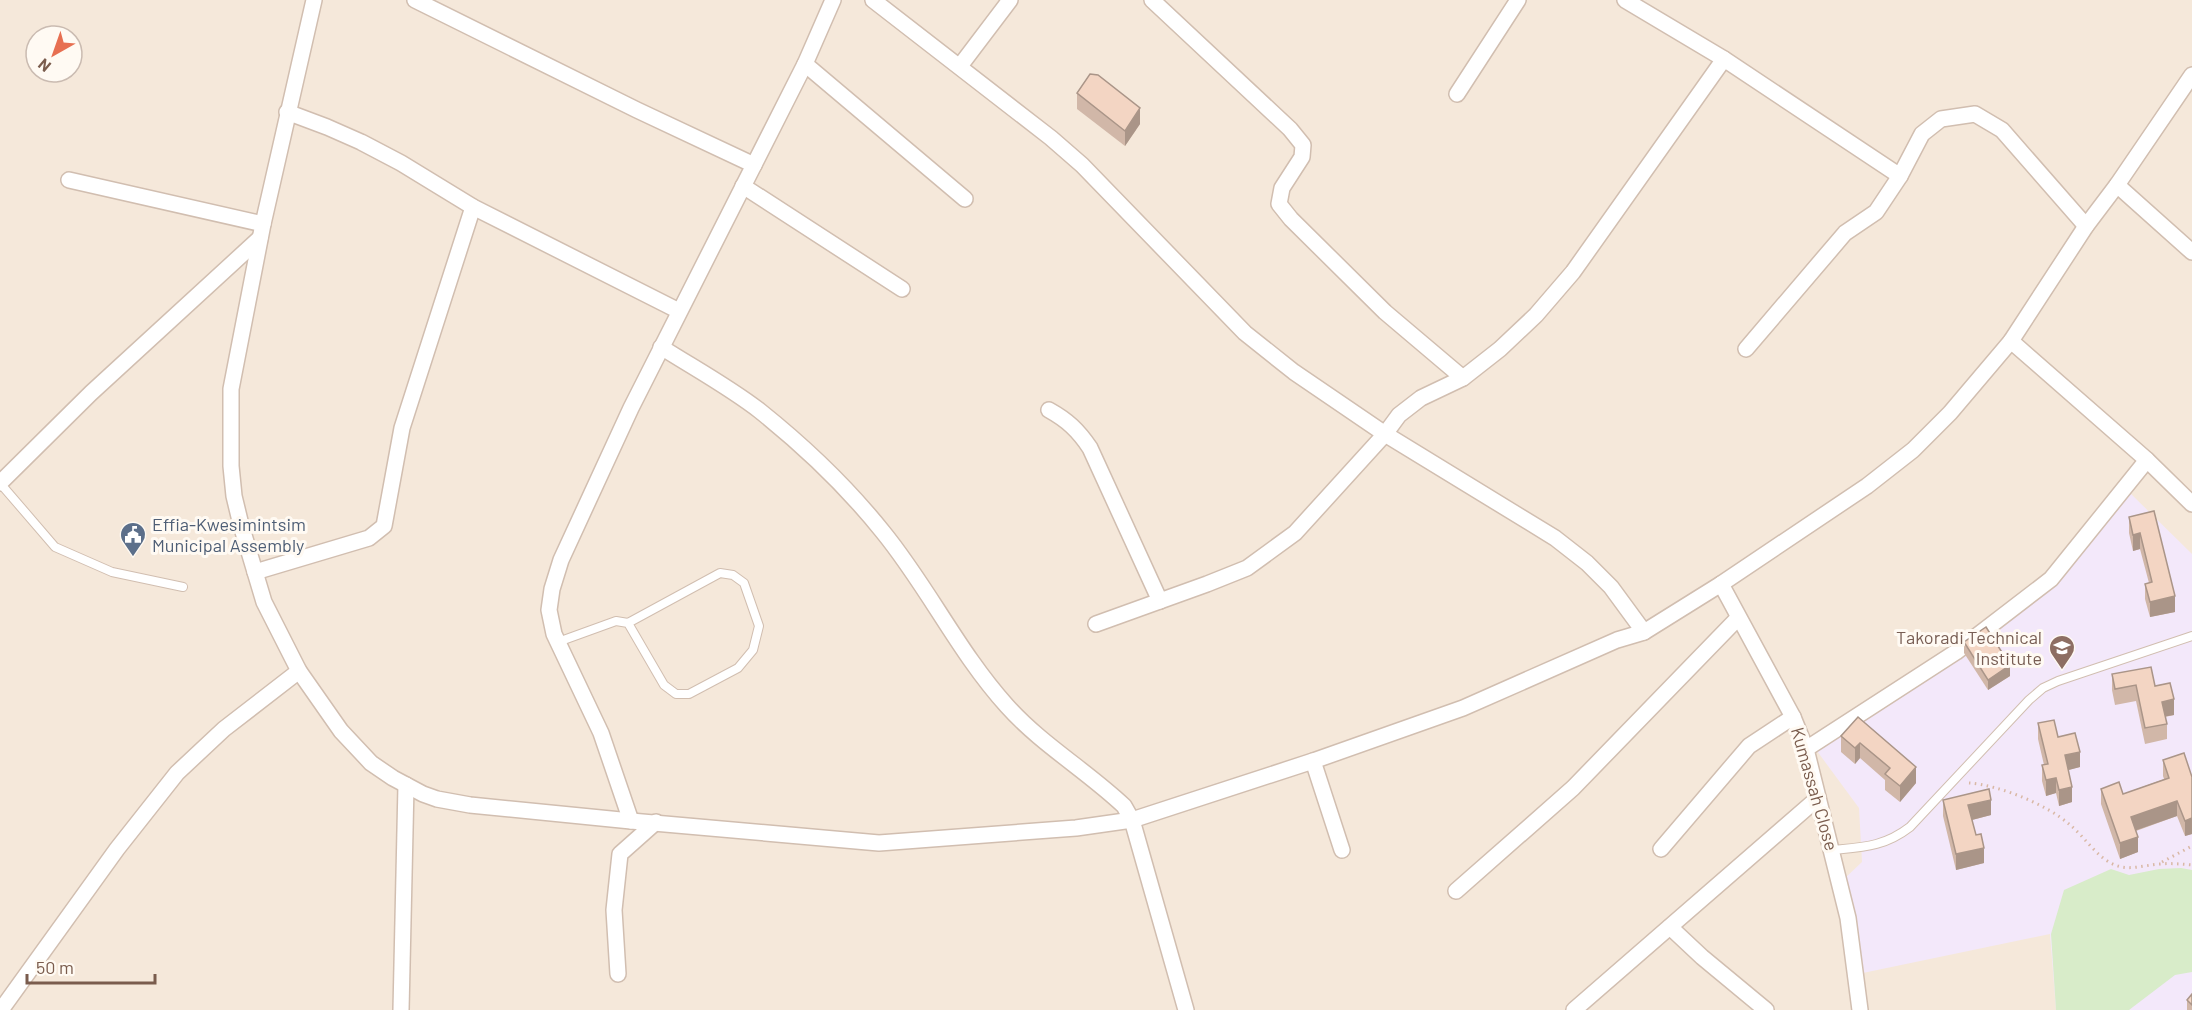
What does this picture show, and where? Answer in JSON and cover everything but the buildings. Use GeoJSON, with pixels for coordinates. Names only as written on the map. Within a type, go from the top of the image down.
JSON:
{"type":"FeatureCollection","features":[{"type":"Feature","properties":{"kind":"street"},"geometry":{"type":"LineString","coordinates":[[314,0],[287,112],[231,389],[231,466],[234,495],[264,602],[299,671],[341,731],[371,763],[406,785],[437,799],[470,805],[879,843],[1104,826],[1132,820],[1313,761],[1463,708],[1617,640],[1644,632],[1721,584],[1867,486],[1913,450],[1950,413],[2011,341],[2086,226],[2117,185],[2192,75]]}},
{"type":"Feature","properties":{"kind":"street"},"geometry":{"type":"LineString","coordinates":[[414,0],[754,165]]}},
{"type":"Feature","properties":{"kind":"street"},"geometry":{"type":"LineString","coordinates":[[873,0],[960,66],[1082,165],[1245,333],[1294,372],[1385,434],[1555,538],[1587,563],[1611,587],[1644,632]]}},
{"type":"Feature","properties":{"kind":"street"},"geometry":{"type":"LineString","coordinates":[[960,66],[1010,0]]}},
{"type":"Feature","properties":{"kind":"street"},"geometry":{"type":"LineString","coordinates":[[1152,0],[1290,129],[1303,145],[1302,157],[1282,188],[1279,204],[1385,312],[1463,378]]}},
{"type":"Feature","properties":{"kind":"street"},"geometry":{"type":"LineString","coordinates":[[1456,94],[1518,0]]}},
{"type":"Feature","properties":{"kind":"street"},"geometry":{"type":"LineString","coordinates":[[1625,0],[1724,58],[1900,176]]}},
{"type":"Feature","properties":{"kind":"street"},"geometry":{"type":"LineString","coordinates":[[632,821],[601,733],[557,642],[549,610],[552,589],[561,560],[631,408],[805,64],[828,2]]}},
{"type":"Feature","properties":{"kind":"street"},"geometry":{"type":"LineString","coordinates":[[1096,624],[1247,568],[1295,533],[1406,408],[1463,378],[1500,349],[1536,315],[1573,272],[1724,58]]}},
{"type":"Feature","properties":{"kind":"street"},"geometry":{"type":"LineString","coordinates":[[805,64],[965,199]]}},
{"type":"Feature","properties":{"kind":"street"},"geometry":{"type":"LineString","coordinates":[[287,112],[327,126],[361,142],[401,163],[473,207],[679,311]]}},
{"type":"Feature","properties":{"kind":"street"},"geometry":{"type":"LineString","coordinates":[[1746,349],[1845,232],[1876,212],[1900,176],[1922,134],[1941,119],[1975,114],[2002,130],[2086,226]]}},
{"type":"Feature","properties":{"kind":"street"},"geometry":{"type":"LineString","coordinates":[[69,180],[262,231]]}},
{"type":"Feature","properties":{"kind":"street"},"geometry":{"type":"LineString","coordinates":[[2117,185],[2192,252]]}},
{"type":"Feature","properties":{"kind":"street"},"geometry":{"type":"LineString","coordinates":[[743,186],[902,290]]}},
{"type":"Feature","properties":{"kind":"street"},"geometry":{"type":"LineString","coordinates":[[255,572],[360,541],[375,535],[384,526],[402,428],[473,207]]}},
{"type":"Feature","properties":{"kind":"street"},"geometry":{"type":"LineString","coordinates":[[0,483],[262,231]]}},
{"type":"Feature","properties":{"kind":"street"},"geometry":{"type":"LineString","coordinates":[[2011,341],[2147,460],[2192,504]]}},
{"type":"Feature","properties":{"kind":"street"},"geometry":{"type":"LineString","coordinates":[[661,347],[759,410],[840,482],[883,531],[909,566],[975,666],[1006,706],[1036,735],[1124,806],[1132,820],[1186,1010]]}},
{"type":"Feature","properties":{"kind":"street"},"geometry":{"type":"LineString","coordinates":[[1049,410],[1068,421],[1090,448],[1160,602]]}},
{"type":"Feature","properties":{"kind":"street"},"geometry":{"type":"LineString","coordinates":[[1806,749],[1956,652],[2050,579],[2147,460]]}},
{"type":"Feature","properties":{"kind":"street","name":"Kumassah Close"},"geometry":{"type":"LineString","coordinates":[[1721,584],[1793,717],[1806,749],[1848,918],[1860,1010]]}},
{"type":"Feature","properties":{"kind":"street"},"geometry":{"type":"LineString","coordinates":[[1456,891],[1573,788],[1738,618]]}},
{"type":"Feature","properties":{"kind":"street"},"geometry":{"type":"LineString","coordinates":[[1,1010],[117,849],[177,772],[224,729],[299,671]]}},
{"type":"Feature","properties":{"kind":"street"},"geometry":{"type":"LineString","coordinates":[[1661,849],[1749,746],[1793,717]]}},
{"type":"Feature","properties":{"kind":"street"},"geometry":{"type":"LineString","coordinates":[[1313,761],[1342,850]]}},
{"type":"Feature","properties":{"kind":"street"},"geometry":{"type":"LineString","coordinates":[[401,1010],[406,785]]}},
{"type":"Feature","properties":{"kind":"street"},"geometry":{"type":"LineString","coordinates":[[1574,1010],[1818,798]]}},
{"type":"Feature","properties":{"kind":"street"},"geometry":{"type":"LineString","coordinates":[[618,974],[614,910],[620,854],[656,822]]}},
{"type":"Feature","properties":{"kind":"street"},"geometry":{"type":"LineString","coordinates":[[1670,927],[1766,1010]]}},
{"type":"Feature","properties":{"kind":"lane"},"geometry":{"type":"LineString","coordinates":[[0,483],[55,547],[112,572],[183,587]]}},
{"type":"Feature","properties":{"kind":"lane"},"geometry":{"type":"LineString","coordinates":[[557,642],[616,621],[628,623],[720,573],[733,575],[744,583],[759,626],[753,650],[738,668],[689,694],[676,694],[664,685],[628,623]]}},
{"type":"Feature","properties":{"kind":"lane"},"geometry":{"type":"LineString","coordinates":[[1832,850],[1879,845],[1895,838],[1910,827],[2043,688],[2192,636]]}},
{"type":"Feature","properties":{"kind":"path"},"geometry":{"type":"LineString","coordinates":[[1953,782],[1982,783],[2043,807],[2070,824],[2112,864],[2128,869],[2159,864],[2192,866]]}},
{"type":"Feature","properties":{"kind":"path"},"geometry":{"type":"LineString","coordinates":[[2159,864],[2192,846]]}},
{"type":"Feature","properties":{"kind":"shaded area"},"geometry":{"type":"Polygon","coordinates":[[[0,0],[2192,0],[2192,1010],[0,1010],[0,0]]]}},
{"type":"Feature","properties":{"kind":"shaded area","name":"Takoradi Technical Institute"},"geometry":{"type":"Polygon","coordinates":[[[2127,490],[2192,554],[2192,1010],[2056,1010],[2050,934],[1858,974],[1844,879],[1862,862],[1859,808],[1817,751],[2046,591],[2127,490]]]}},
{"type":"Feature","properties":{"kind":"green space"},"geometry":{"type":"Polygon","coordinates":[[[2111,869],[2129,875],[2159,869],[2192,870],[2192,972],[2175,975],[2129,1010],[2056,1010],[2051,934],[2064,890],[2111,869]]]}},
{"type":"Feature","properties":{"kind":"place","name":"Effia-Kwesimintsim Municipal Assembly"},"geometry":{"type":"Point","coordinates":[133,558]}},
{"type":"Feature","properties":{"kind":"place","name":"Takoradi Technical Institute"},"geometry":{"type":"Point","coordinates":[2062,671]}}]}
